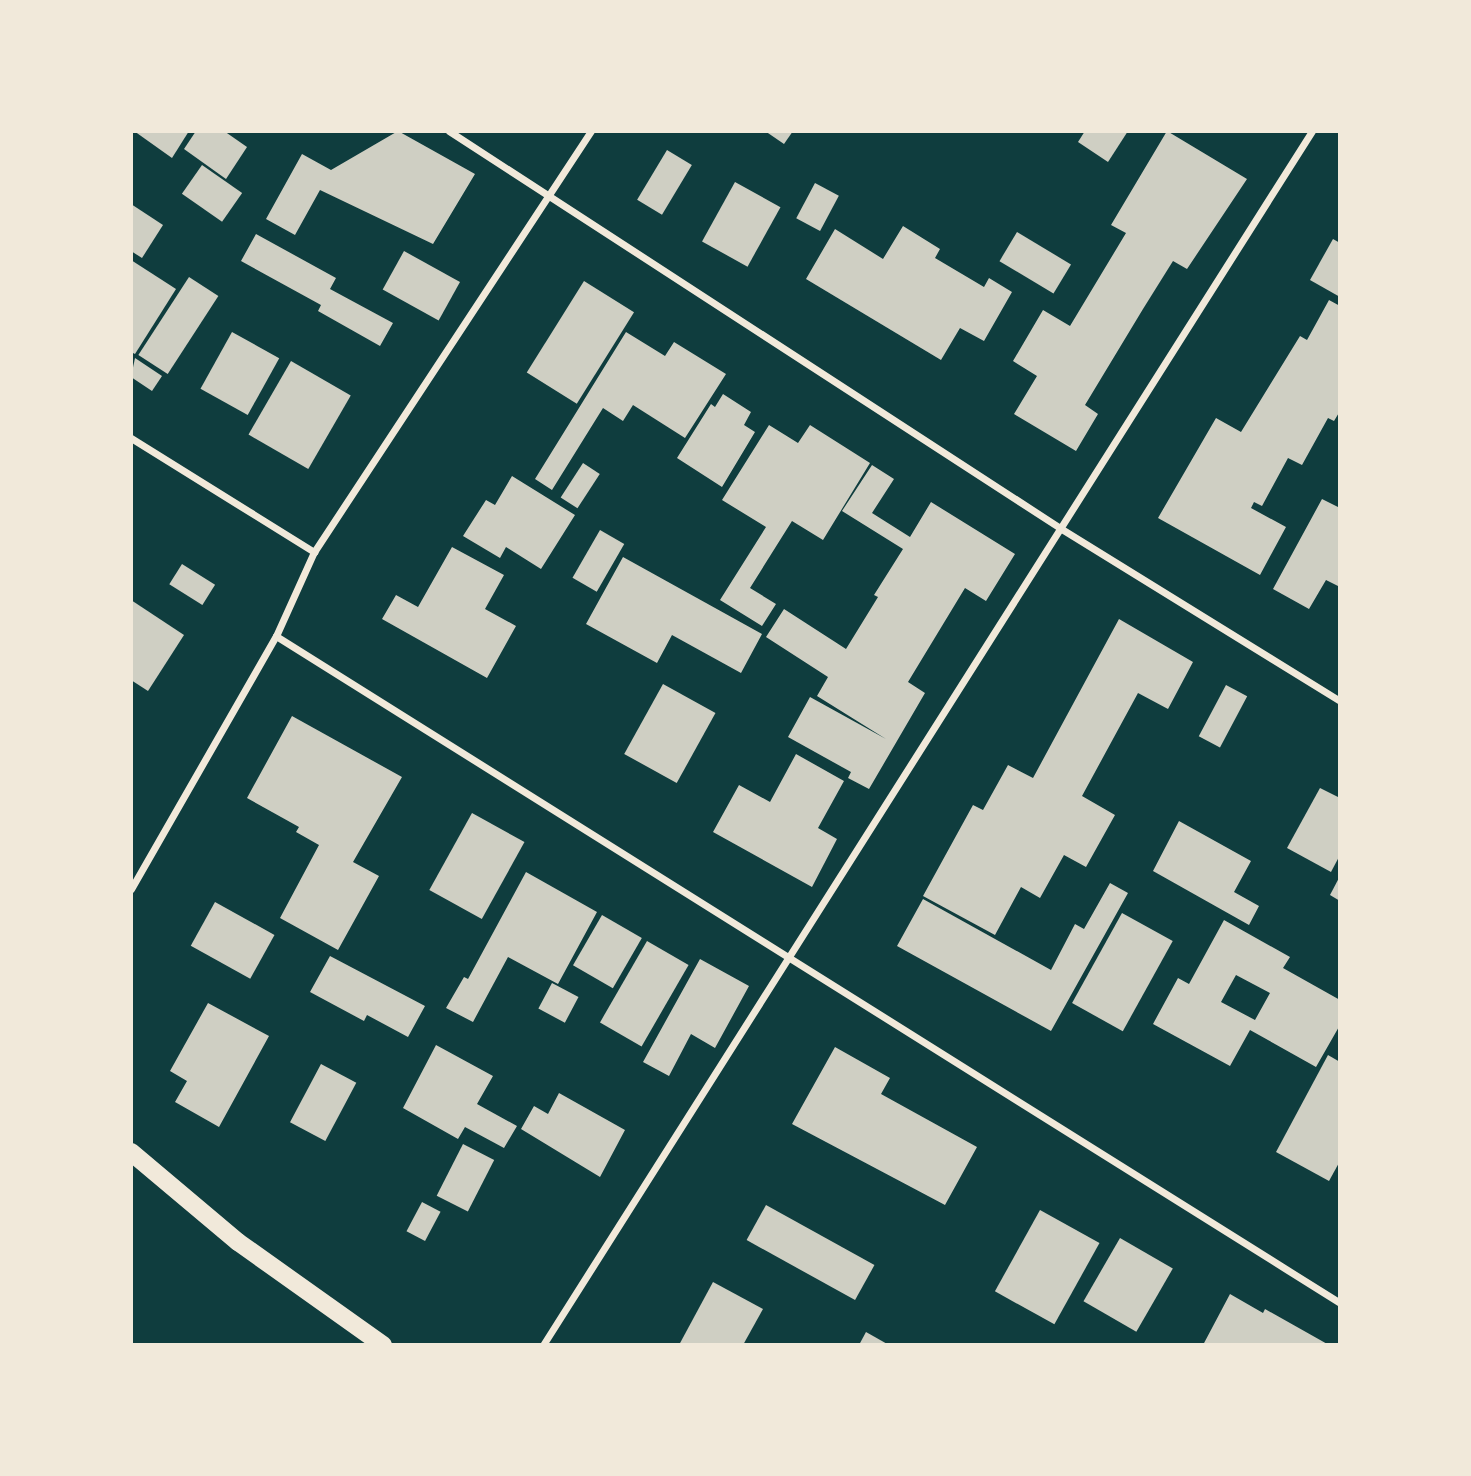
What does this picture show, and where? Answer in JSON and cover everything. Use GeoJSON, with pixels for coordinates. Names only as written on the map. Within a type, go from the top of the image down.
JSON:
{"type":"FeatureCollection","features":[{"type":"Feature","properties":{"kind":"main road"},"geometry":{"type":"LineString","coordinates":[[131,1152],[238,1242],[383,1345]]}},
{"type":"Feature","properties":{"kind":"street"},"geometry":{"type":"LineString","coordinates":[[449,131],[1060,528],[1340,701]]}},
{"type":"Feature","properties":{"kind":"street"},"geometry":{"type":"LineString","coordinates":[[131,889],[276,636],[314,552],[591,131]]}},
{"type":"Feature","properties":{"kind":"street"},"geometry":{"type":"LineString","coordinates":[[543,1345],[1312,131]]}},
{"type":"Feature","properties":{"kind":"street"},"geometry":{"type":"LineString","coordinates":[[131,438],[314,552]]}},
{"type":"Feature","properties":{"kind":"street"},"geometry":{"type":"LineString","coordinates":[[276,636],[1340,1303]]}},
{"type":"Feature","properties":{"kind":"building"},"geometry":{"type":"Polygon","coordinates":[[[134,131],[189,131],[172,158],[134,131]]]}},
{"type":"Feature","properties":{"kind":"building"},"geometry":{"type":"Polygon","coordinates":[[[196,131],[224,131],[247,147],[226,179],[184,149],[196,131]]]}},
{"type":"Feature","properties":{"kind":"building"},"geometry":{"type":"Polygon","coordinates":[[[398,131],[475,174],[433,244],[320,190],[295,235],[266,219],[302,154],[331,170],[398,131]]]}},
{"type":"Feature","properties":{"kind":"building"},"geometry":{"type":"Polygon","coordinates":[[[765,131],[793,131],[784,144],[765,131]]]}},
{"type":"Feature","properties":{"kind":"building"},"geometry":{"type":"Polygon","coordinates":[[[1085,131],[1128,131],[1108,162],[1078,142],[1085,131]]]}},
{"type":"Feature","properties":{"kind":"building"},"geometry":{"type":"Polygon","coordinates":[[[1167,131],[1247,179],[1187,269],[1173,261],[1085,405],[1098,414],[1076,451],[1014,414],[1037,376],[1013,361],[1043,310],[1070,326],[1126,233],[1111,225],[1167,131]]]}},
{"type":"Feature","properties":{"kind":"building"},"geometry":{"type":"Polygon","coordinates":[[[667,150],[692,165],[662,215],[637,200],[667,150]]]}},
{"type":"Feature","properties":{"kind":"building"},"geometry":{"type":"Polygon","coordinates":[[[202,165],[242,193],[222,222],[182,194],[202,165]]]}},
{"type":"Feature","properties":{"kind":"building"},"geometry":{"type":"Polygon","coordinates":[[[735,182],[780,207],[748,267],[702,241],[735,182]]]}},
{"type":"Feature","properties":{"kind":"building"},"geometry":{"type":"Polygon","coordinates":[[[815,183],[839,196],[820,231],[796,218],[815,183]]]}},
{"type":"Feature","properties":{"kind":"building"},"geometry":{"type":"Polygon","coordinates":[[[131,204],[163,225],[142,258],[131,251],[131,204]]]}},
{"type":"Feature","properties":{"kind":"building"},"geometry":{"type":"Polygon","coordinates":[[[903,226],[940,249],[935,258],[984,287],[989,278],[1012,292],[984,341],[960,328],[941,360],[806,279],[835,229],[883,259],[903,226]]]}},
{"type":"Feature","properties":{"kind":"building"},"geometry":{"type":"Polygon","coordinates":[[[1017,232],[1071,264],[1053,294],[999,261],[1017,232]]]}},
{"type":"Feature","properties":{"kind":"building"},"geometry":{"type":"Polygon","coordinates":[[[256,234],[336,278],[330,289],[393,323],[380,346],[318,311],[321,305],[241,261],[256,234]]]}},
{"type":"Feature","properties":{"kind":"building"},"geometry":{"type":"Polygon","coordinates":[[[1333,239],[1340,243],[1340,297],[1310,280],[1333,239]]]}},
{"type":"Feature","properties":{"kind":"building"},"geometry":{"type":"Polygon","coordinates":[[[404,251],[460,282],[439,321],[383,289],[404,251]]]}},
{"type":"Feature","properties":{"kind":"building"},"geometry":{"type":"Polygon","coordinates":[[[131,260],[176,289],[135,354],[131,352],[131,260]]]}},
{"type":"Feature","properties":{"kind":"building"},"geometry":{"type":"Polygon","coordinates":[[[189,277],[218,296],[168,374],[138,355],[189,277]]]}},
{"type":"Feature","properties":{"kind":"building"},"geometry":{"type":"Polygon","coordinates":[[[584,281],[634,312],[577,404],[527,373],[584,281]]]}},
{"type":"Feature","properties":{"kind":"building"},"geometry":{"type":"Polygon","coordinates":[[[1329,300],[1340,306],[1340,411],[1334,421],[1328,418],[1302,465],[1288,458],[1262,506],[1254,502],[1251,508],[1286,527],[1260,575],[1158,518],[1216,418],[1241,432],[1300,336],[1307,340],[1329,300]]]}},
{"type":"Feature","properties":{"kind":"building"},"geometry":{"type":"Polygon","coordinates":[[[232,332],[279,358],[248,415],[200,389],[232,332]]]}},
{"type":"Feature","properties":{"kind":"building"},"geometry":{"type":"Polygon","coordinates":[[[626,332],[665,356],[674,342],[726,374],[685,438],[633,405],[623,421],[603,408],[552,490],[535,479],[626,332]]]}},
{"type":"Feature","properties":{"kind":"building"},"geometry":{"type":"Polygon","coordinates":[[[135,358],[162,376],[152,391],[131,377],[135,358]]]}},
{"type":"Feature","properties":{"kind":"building"},"geometry":{"type":"Polygon","coordinates":[[[291,361],[351,396],[308,469],[248,435],[291,361]]]}},
{"type":"Feature","properties":{"kind":"building"},"geometry":{"type":"Polygon","coordinates":[[[723,394],[751,412],[744,425],[755,432],[722,487],[677,458],[711,404],[715,407],[723,394]]]}},
{"type":"Feature","properties":{"kind":"building"},"geometry":{"type":"Polygon","coordinates":[[[769,425],[798,443],[810,425],[870,463],[823,540],[792,521],[750,588],[776,604],[762,626],[720,600],[766,527],[722,500],[769,425]]]}},
{"type":"Feature","properties":{"kind":"building"},"geometry":{"type":"Polygon","coordinates":[[[583,463],[600,474],[577,508],[561,497],[583,463]]]}},
{"type":"Feature","properties":{"kind":"building"},"geometry":{"type":"Polygon","coordinates":[[[872,465],[894,479],[872,513],[910,537],[931,502],[1015,554],[986,601],[965,588],[908,682],[925,693],[869,789],[848,778],[851,772],[788,737],[810,697],[886,739],[817,696],[828,677],[766,637],[784,609],[846,649],[878,597],[874,595],[903,549],[842,511],[872,465]]]}},
{"type":"Feature","properties":{"kind":"building"},"geometry":{"type":"Polygon","coordinates":[[[512,476],[575,515],[541,569],[506,547],[500,558],[463,536],[486,500],[495,505],[512,476]]]}},
{"type":"Feature","properties":{"kind":"building"},"geometry":{"type":"Polygon","coordinates":[[[1322,499],[1340,508],[1340,587],[1326,580],[1309,609],[1273,589],[1322,499]]]}},
{"type":"Feature","properties":{"kind":"building"},"geometry":{"type":"Polygon","coordinates":[[[600,530],[624,544],[597,592],[572,578],[600,530]]]}},
{"type":"Feature","properties":{"kind":"building"},"geometry":{"type":"Polygon","coordinates":[[[452,547],[504,575],[485,609],[516,626],[487,678],[382,619],[396,595],[418,607],[452,547]]]}},
{"type":"Feature","properties":{"kind":"building"},"geometry":{"type":"Polygon","coordinates":[[[623,557],[762,634],[741,673],[672,635],[657,663],[586,624],[623,557]]]}},
{"type":"Feature","properties":{"kind":"building"},"geometry":{"type":"Polygon","coordinates":[[[182,564],[215,585],[202,605],[169,584],[182,564]]]}},
{"type":"Feature","properties":{"kind":"building"},"geometry":{"type":"Polygon","coordinates":[[[131,600],[184,635],[148,691],[131,680],[131,600]]]}},
{"type":"Feature","properties":{"kind":"building"},"geometry":{"type":"Polygon","coordinates":[[[1119,619],[1193,662],[1168,709],[1138,693],[1082,796],[1115,815],[1086,867],[1064,855],[1040,898],[1021,887],[995,935],[923,896],[973,805],[983,810],[1008,765],[1033,778],[1119,619]]]}},
{"type":"Feature","properties":{"kind":"building"},"geometry":{"type":"Polygon","coordinates":[[[663,684],[715,713],[677,783],[624,754],[663,684]]]}},
{"type":"Feature","properties":{"kind":"building"},"geometry":{"type":"Polygon","coordinates":[[[1226,685],[1247,696],[1220,747],[1199,736],[1226,685]]]}},
{"type":"Feature","properties":{"kind":"building"},"geometry":{"type":"Polygon","coordinates":[[[292,716],[402,777],[353,862],[379,876],[338,950],[280,918],[319,845],[296,832],[299,827],[247,798],[292,716]]]}},
{"type":"Feature","properties":{"kind":"building"},"geometry":{"type":"Polygon","coordinates":[[[796,754],[844,781],[818,828],[837,839],[812,887],[713,832],[739,785],[770,802],[796,754]]]}},
{"type":"Feature","properties":{"kind":"building"},"geometry":{"type":"Polygon","coordinates":[[[1320,788],[1340,798],[1340,855],[1331,872],[1287,848],[1320,788]]]}},
{"type":"Feature","properties":{"kind":"building"},"geometry":{"type":"Polygon","coordinates":[[[472,813],[524,842],[482,919],[429,890],[472,813]]]}},
{"type":"Feature","properties":{"kind":"building"},"geometry":{"type":"Polygon","coordinates":[[[1179,821],[1251,861],[1234,892],[1259,906],[1249,925],[1153,871],[1179,821]]]}},
{"type":"Feature","properties":{"kind":"building"},"geometry":{"type":"Polygon","coordinates":[[[526,872],[597,912],[558,984],[508,957],[473,1022],[446,1008],[464,977],[468,979],[526,872]]]}},
{"type":"Feature","properties":{"kind":"building"},"geometry":{"type":"Polygon","coordinates":[[[1340,876],[1340,901],[1330,895],[1340,876]]]}},
{"type":"Feature","properties":{"kind":"building"},"geometry":{"type":"Polygon","coordinates":[[[1110,883],[1128,893],[1051,1031],[897,946],[923,899],[1051,970],[1075,924],[1084,929],[1110,883]]]}},
{"type":"Feature","properties":{"kind":"building"},"geometry":{"type":"Polygon","coordinates":[[[215,902],[274,935],[250,979],[191,946],[215,902]]]}},
{"type":"Feature","properties":{"kind":"building"},"geometry":{"type":"Polygon","coordinates":[[[1122,913],[1173,941],[1123,1031],[1072,1003],[1122,913]]]}},
{"type":"Feature","properties":{"kind":"building"},"geometry":{"type":"Polygon","coordinates":[[[602,915],[642,938],[613,988],[573,965],[602,915]]]}},
{"type":"Feature","properties":{"kind":"building"},"geometry":{"type":"Polygon","coordinates":[[[1224,920],[1290,957],[1283,968],[1340,1000],[1340,1025],[1316,1067],[1250,1030],[1230,1066],[1153,1024],[1178,978],[1189,984],[1224,920]],[[1236,975],[1221,1002],[1255,1020],[1270,993],[1236,975]]]}},
{"type":"Feature","properties":{"kind":"building"},"geometry":{"type":"Polygon","coordinates":[[[647,941],[689,965],[642,1046],[600,1022],[647,941]]]}},
{"type":"Feature","properties":{"kind":"building"},"geometry":{"type":"Polygon","coordinates":[[[330,956],[425,1006],[408,1037],[367,1015],[364,1021],[310,992],[330,956]]]}},
{"type":"Feature","properties":{"kind":"building"},"geometry":{"type":"Polygon","coordinates":[[[700,959],[749,986],[715,1048],[691,1034],[669,1076],[643,1062],[700,959]]]}},
{"type":"Feature","properties":{"kind":"building"},"geometry":{"type":"Polygon","coordinates":[[[552,983],[578,997],[565,1023],[538,1009],[552,983]]]}},
{"type":"Feature","properties":{"kind":"building"},"geometry":{"type":"Polygon","coordinates":[[[208,1003],[269,1036],[219,1127],[175,1102],[187,1081],[170,1071],[208,1003]]]}},
{"type":"Feature","properties":{"kind":"building"},"geometry":{"type":"Polygon","coordinates":[[[436,1045],[493,1076],[477,1104],[517,1126],[504,1148],[465,1127],[458,1139],[403,1108],[436,1045]]]}},
{"type":"Feature","properties":{"kind":"building"},"geometry":{"type":"Polygon","coordinates":[[[835,1047],[890,1078],[881,1094],[977,1147],[945,1205],[792,1124],[835,1047]]]}},
{"type":"Feature","properties":{"kind":"building"},"geometry":{"type":"Polygon","coordinates":[[[1328,1055],[1340,1062],[1340,1161],[1329,1181],[1276,1152],[1328,1055]]]}},
{"type":"Feature","properties":{"kind":"building"},"geometry":{"type":"Polygon","coordinates":[[[321,1064],[356,1083],[325,1141],[290,1122],[321,1064]]]}},
{"type":"Feature","properties":{"kind":"building"},"geometry":{"type":"Polygon","coordinates":[[[559,1093],[625,1130],[600,1177],[521,1129],[534,1106],[548,1114],[559,1093]]]}},
{"type":"Feature","properties":{"kind":"building"},"geometry":{"type":"Polygon","coordinates":[[[463,1144],[494,1160],[468,1212],[437,1196],[463,1144]]]}},
{"type":"Feature","properties":{"kind":"building"},"geometry":{"type":"Polygon","coordinates":[[[422,1202],[441,1212],[425,1241],[407,1231],[422,1202]]]}},
{"type":"Feature","properties":{"kind":"building"},"geometry":{"type":"Polygon","coordinates":[[[766,1205],[874,1265],[855,1300],[747,1240],[766,1205]]]}},
{"type":"Feature","properties":{"kind":"building"},"geometry":{"type":"Polygon","coordinates":[[[1040,1210],[1099,1243],[1054,1324],[995,1291],[1040,1210]]]}},
{"type":"Feature","properties":{"kind":"building"},"geometry":{"type":"Polygon","coordinates":[[[1120,1238],[1173,1268],[1136,1332],[1084,1301],[1120,1238]]]}},
{"type":"Feature","properties":{"kind":"building"},"geometry":{"type":"Polygon","coordinates":[[[713,1282],[763,1309],[743,1345],[679,1345],[713,1282]]]}},
{"type":"Feature","properties":{"kind":"building"},"geometry":{"type":"Polygon","coordinates":[[[1230,1294],[1263,1313],[1265,1309],[1329,1345],[1203,1345],[1230,1294]]]}},
{"type":"Feature","properties":{"kind":"building"},"geometry":{"type":"Polygon","coordinates":[[[866,1332],[889,1345],[859,1345],[866,1332]]]}}]}
